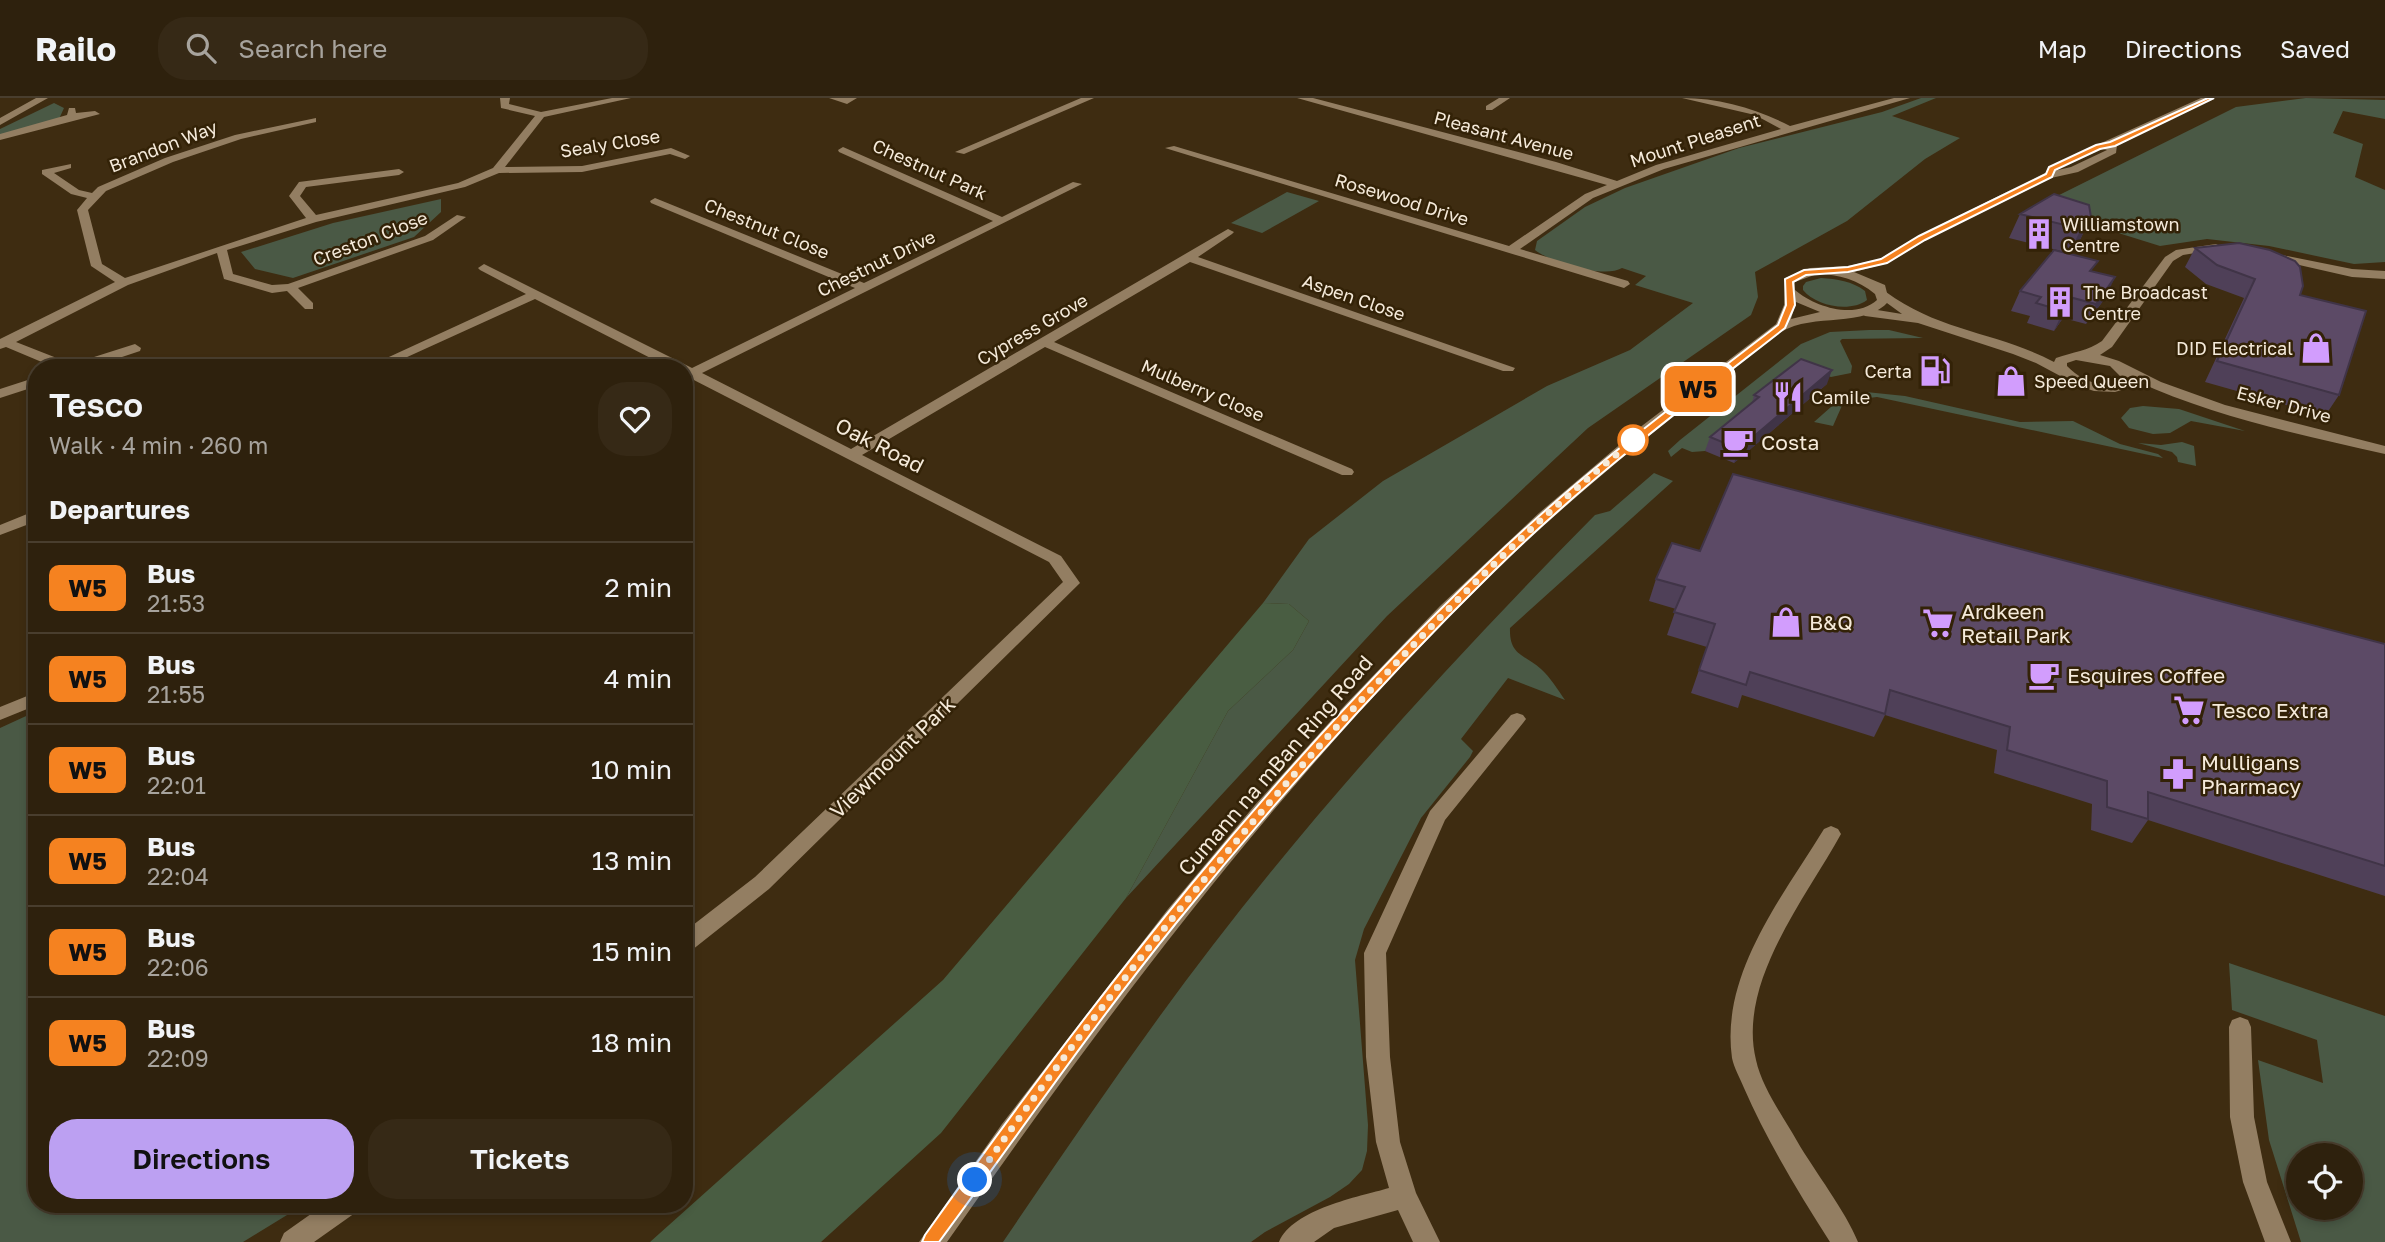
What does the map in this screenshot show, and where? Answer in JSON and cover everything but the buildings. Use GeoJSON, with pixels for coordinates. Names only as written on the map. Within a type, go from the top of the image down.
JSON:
{"type":"FeatureCollection","features":[{"type":"Feature","properties":{"kind":"street"},"geometry":{"type":"LineString","coordinates":[[0,122],[43,98]]}},
{"type":"Feature","properties":{"kind":"street"},"geometry":{"type":"LineString","coordinates":[[505,98],[503,106],[541,115],[626,98]]}},
{"type":"Feature","properties":{"kind":"street"},"geometry":{"type":"LineString","coordinates":[[834,98],[846,101],[852,98]]}},
{"type":"Feature","properties":{"kind":"street"},"geometry":{"type":"LineString","coordinates":[[960,152],[1089,98]]}},
{"type":"Feature","properties":{"kind":"street","name":"Pleasant Avenue"},"geometry":{"type":"LineString","coordinates":[[1302,98],[1552,164],[1616,184]]}},
{"type":"Feature","properties":{"kind":"street"},"geometry":{"type":"LineString","coordinates":[[1489,108],[1505,98]]}},
{"type":"Feature","properties":{"kind":"street"},"geometry":{"type":"LineString","coordinates":[[1687,98],[1758,113],[1789,129]]}},
{"type":"Feature","properties":{"kind":"street","name":"Mount Pleasent"},"geometry":{"type":"LineString","coordinates":[[1511,250],[1555,217],[1589,196],[1616,184],[1695,155],[1905,98]]}},
{"type":"Feature","properties":{"kind":"street"},"geometry":{"type":"LineString","coordinates":[[1782,326],[1789,314],[1788,281],[1794,276],[1816,271],[1848,270],[1884,261],[1922,238],[2049,175],[2069,173],[2081,167],[2112,151],[2112,144],[2208,98]]}},
{"type":"Feature","properties":{"kind":"street"},"geometry":{"type":"LineString","coordinates":[[0,137],[71,114],[95,114]]}},
{"type":"Feature","properties":{"kind":"street"},"geometry":{"type":"LineString","coordinates":[[2,344],[124,282],[313,219],[461,185],[497,170],[541,115]]}},
{"type":"Feature","properties":{"kind":"street","name":"Brandon Way"},"geometry":{"type":"LineString","coordinates":[[124,282],[97,267],[82,210],[102,189],[169,160],[238,137],[313,120]]}},
{"type":"Feature","properties":{"kind":"street","name":"Rosewood Drive"},"geometry":{"type":"LineString","coordinates":[[1170,148],[1623,284]]}},
{"type":"Feature","properties":{"kind":"street","name":"Chestnut Park"},"geometry":{"type":"LineString","coordinates":[[843,150],[1003,221]]}},
{"type":"Feature","properties":{"kind":"street","name":"Sealy Close"},"geometry":{"type":"LineString","coordinates":[[497,170],[582,169],[671,151],[685,156]]}},
{"type":"Feature","properties":{"kind":"street"},"geometry":{"type":"LineString","coordinates":[[67,166],[46,172],[75,192],[94,197]]}},
{"type":"Feature","properties":{"kind":"street"},"geometry":{"type":"LineString","coordinates":[[313,219],[294,196],[303,184],[398,172]]}},
{"type":"Feature","properties":{"kind":"street","name":"Chestnut Drive"},"geometry":{"type":"LineString","coordinates":[[693,366],[865,288],[1077,184]]}},
{"type":"Feature","properties":{"kind":"street","name":"Chestnut Close"},"geometry":{"type":"LineString","coordinates":[[655,201],[865,288]]}},
{"type":"Feature","properties":{"kind":"street","name":"Creston Close"},"geometry":{"type":"LineString","coordinates":[[221,248],[228,276],[272,289],[290,287],[429,238],[461,217]]}},
{"type":"Feature","properties":{"kind":"street","name":"Cypress Grove"},"geometry":{"type":"LineString","coordinates":[[853,454],[1189,258],[1228,232]]}},
{"type":"Feature","properties":{"kind":"street"},"geometry":{"type":"LineString","coordinates":[[2062,371],[2061,361],[2095,352],[2107,344],[2169,258],[2180,251],[2198,247],[2226,247]]}},
{"type":"Feature","properties":{"kind":"street"},"geometry":{"type":"LineString","coordinates":[[2254,252],[2352,273],[2385,275]]}},
{"type":"Feature","properties":{"kind":"street","name":"Aspen Close"},"geometry":{"type":"LineString","coordinates":[[1189,258],[1508,368]]}},
{"type":"Feature","properties":{"kind":"street"},"geometry":{"type":"LineString","coordinates":[[1859,312],[1880,305],[1882,294],[1878,279],[1884,261]]}},
{"type":"Feature","properties":{"kind":"street","name":"Oak Road"},"geometry":{"type":"LineString","coordinates":[[484,268],[663,359]]}},
{"type":"Feature","properties":{"kind":"street"},"geometry":{"type":"LineString","coordinates":[[1816,271],[1855,277],[1895,305],[1935,324],[2020,351]]}},
{"type":"Feature","properties":{"kind":"street"},"geometry":{"type":"LineString","coordinates":[[290,287],[309,306]]}},
{"type":"Feature","properties":{"kind":"street"},"geometry":{"type":"LineString","coordinates":[[1789,291],[1814,307],[1935,324]]}},
{"type":"Feature","properties":{"kind":"street"},"geometry":{"type":"LineString","coordinates":[[391,359],[536,295]]}},
{"type":"Feature","properties":{"kind":"street","name":"Cumann na mBan Ring Road"},"geometry":{"type":"LineString","coordinates":[[932,1242],[1033,1098],[1170,919],[1299,769],[1399,659],[1491,566],[1620,451],[1782,326],[1822,316],[1859,312]]}},
{"type":"Feature","properties":{"kind":"street","name":"Mulberry Close"},"geometry":{"type":"LineString","coordinates":[[1043,342],[1347,472]]}},
{"type":"Feature","properties":{"kind":"street"},"geometry":{"type":"LineString","coordinates":[[2,344],[45,359]]}},
{"type":"Feature","properties":{"kind":"street"},"geometry":{"type":"LineString","coordinates":[[2107,344],[2130,380],[2123,386]]}},
{"type":"Feature","properties":{"kind":"street"},"geometry":{"type":"LineString","coordinates":[[100,359],[135,348]]}},
{"type":"Feature","properties":{"kind":"street","name":"Esker Drive"},"geometry":{"type":"LineString","coordinates":[[2020,351],[2100,359],[2173,392],[2275,424],[2385,450]]}},
{"type":"Feature","properties":{"kind":"street","name":"Esker Drive"},"geometry":{"type":"LineString","coordinates":[[2020,351],[2088,385],[2173,392]]}},
{"type":"Feature","properties":{"kind":"street","name":"Oak Road"},"geometry":{"type":"LineString","coordinates":[[693,374],[1055,559]]}},
{"type":"Feature","properties":{"kind":"street"},"geometry":{"type":"LineString","coordinates":[[0,394],[28,383]]}},
{"type":"Feature","properties":{"kind":"street"},"geometry":{"type":"LineString","coordinates":[[0,530],[28,519]]}},
{"type":"Feature","properties":{"kind":"street","name":"Viewmount Park"},"geometry":{"type":"LineString","coordinates":[[693,937],[762,883],[1072,583],[1055,559]]}},
{"type":"Feature","properties":{"kind":"street"},"geometry":{"type":"LineString","coordinates":[[0,714],[28,702]]}},
{"type":"Feature","properties":{"kind":"street"},"geometry":{"type":"LineString","coordinates":[[1427,1242],[1404,1196],[1388,1142],[1378,1058],[1375,953],[1437,816],[1517,719]]}},
{"type":"Feature","properties":{"kind":"street"},"geometry":{"type":"LineString","coordinates":[[1831,834],[1765,949],[1750,984],[1742,1029],[1744,1060],[1762,1102],[1845,1242]]}},
{"type":"Feature","properties":{"kind":"street"},"geometry":{"type":"LineString","coordinates":[[2240,1027],[2242,1117],[2255,1182],[2278,1242]]}},
{"type":"Feature","properties":{"kind":"street"},"geometry":{"type":"LineString","coordinates":[[1293,1242],[1328,1218],[1404,1196]]}},
{"type":"Feature","properties":{"kind":"street"},"geometry":{"type":"LineString","coordinates":[[293,1242],[333,1213]]}},
{"type":"Feature","properties":{"kind":"green space"},"geometry":{"type":"Polygon","coordinates":[[[1921,98],[1936,98],[1892,116],[1960,138],[1925,159],[1847,221],[1755,272],[1758,297],[1751,315],[1588,428],[1387,616],[1126,898],[1228,711],[1293,650],[1309,621],[1289,604],[1263,603],[1309,539],[1383,481],[1547,386],[1630,350],[1693,303],[1635,285],[1646,276],[1622,268],[1603,272],[1577,268],[1552,259],[1535,250],[1537,241],[1585,207],[1625,188],[1739,148],[1882,112],[1921,98]]]}},
{"type":"Feature","properties":{"kind":"green space"},"geometry":{"type":"Polygon","coordinates":[[[2306,98],[2385,100],[2385,119],[2343,111],[2333,133],[2363,144],[2355,177],[2385,190],[2385,262],[2354,264],[2269,246],[2207,239],[2160,246],[2035,207],[2236,107],[2306,98]]]}},
{"type":"Feature","properties":{"kind":"green space"},"geometry":{"type":"Polygon","coordinates":[[[54,103],[64,108],[59,119],[0,135],[0,129],[54,103]]]}},
{"type":"Feature","properties":{"kind":"green space"},"geometry":{"type":"Polygon","coordinates":[[[1287,192],[1319,201],[1262,233],[1231,223],[1287,192]]]}},
{"type":"Feature","properties":{"kind":"green space"},"geometry":{"type":"Polygon","coordinates":[[[441,199],[441,212],[414,237],[293,278],[255,269],[241,252],[333,223],[441,199]]]}},
{"type":"Feature","properties":{"kind":"green space"},"geometry":{"type":"Polygon","coordinates":[[[1821,278],[1855,285],[1865,291],[1867,300],[1843,307],[1824,304],[1803,290],[1806,282],[1821,278]]]}},
{"type":"Feature","properties":{"kind":"green space"},"geometry":{"type":"Polygon","coordinates":[[[1889,330],[1923,338],[1842,339],[1840,341],[1852,366],[1851,373],[1831,377],[1809,369],[1705,451],[1692,452],[1682,448],[1671,457],[1668,451],[1680,440],[1801,344],[1830,332],[1889,330]]]}},
{"type":"Feature","properties":{"kind":"green space"},"geometry":{"type":"Polygon","coordinates":[[[1866,392],[1905,396],[2020,422],[2073,421],[2120,444],[2158,454],[2163,458],[1877,397],[1844,401],[1833,426],[1814,422],[1840,399],[1866,392]]]}},
{"type":"Feature","properties":{"kind":"green space"},"geometry":{"type":"Polygon","coordinates":[[[2143,406],[2179,409],[2245,431],[2191,421],[2170,433],[2153,434],[2129,428],[2121,418],[2130,408],[2143,406]]]}},
{"type":"Feature","properties":{"kind":"green space"},"geometry":{"type":"Polygon","coordinates":[[[2182,442],[2194,446],[2196,466],[2178,462],[2172,452],[2138,443],[2161,445],[2182,442]]]}},
{"type":"Feature","properties":{"kind":"green space"},"geometry":{"type":"Polygon","coordinates":[[[1654,473],[1673,481],[1510,628],[1515,649],[1544,672],[1565,700],[1508,678],[1461,739],[1473,751],[1470,757],[1421,818],[1364,929],[1355,960],[1368,1125],[1367,1151],[1362,1170],[1349,1184],[1330,1197],[1251,1242],[1003,1242],[1159,1018],[1213,945],[1303,833],[1446,671],[1545,566],[1595,515],[1610,511],[1654,473]]]}},
{"type":"Feature","properties":{"kind":"green space"},"geometry":{"type":"Polygon","coordinates":[[[1263,603],[1289,604],[1309,621],[1293,650],[1228,711],[1126,898],[941,1133],[821,1242],[650,1242],[682,1213],[693,1213],[693,1204],[943,980],[1263,603]]]}},
{"type":"Feature","properties":{"kind":"green space"},"geometry":{"type":"Polygon","coordinates":[[[28,715],[28,1213],[290,1213],[243,1242],[0,1242],[0,728],[28,715]]]}},
{"type":"Feature","properties":{"kind":"green space"},"geometry":{"type":"Polygon","coordinates":[[[2229,963],[2385,1016],[2385,1242],[2301,1242],[2294,1220],[2363,1220],[2363,1143],[2286,1143],[2286,1194],[2269,1140],[2258,1060],[2323,1083],[2317,1040],[2232,1010],[2229,963]]]}},
{"type":"Feature","properties":{"kind":"bus line","name":"W5"},"geometry":{"type":"LineString","coordinates":[[932,1242],[1033,1098],[1170,919],[1299,769],[1399,659],[1491,566],[1620,451],[1782,326],[1789,314],[1788,281],[1804,273],[1848,270],[1884,261],[1956,220],[2049,175],[2052,169],[2210,98]]}},
{"type":"Feature","properties":{"kind":"place","name":"Williamstown Centre"},"geometry":{"type":"Point","coordinates":[2039,234]}},
{"type":"Feature","properties":{"kind":"place","name":"The Broadcast Centre"},"geometry":{"type":"Point","coordinates":[2060,302]}},
{"type":"Feature","properties":{"kind":"place","name":"DID Electrical"},"geometry":{"type":"Point","coordinates":[2316,348]}},
{"type":"Feature","properties":{"kind":"place","name":"Certa"},"geometry":{"type":"Point","coordinates":[1935,371]}},
{"type":"Feature","properties":{"kind":"place","name":"Speed Queen"},"geometry":{"type":"Point","coordinates":[2011,381]}},
{"type":"Feature","properties":{"kind":"place","name":"Camile"},"geometry":{"type":"Point","coordinates":[1788,397]}},
{"type":"Feature","properties":{"kind":"place","name":"Costa"},"geometry":{"type":"Point","coordinates":[1738,442]}},
{"type":"Feature","properties":{"kind":"place","name":"B&Q"},"geometry":{"type":"Point","coordinates":[1786,622]}},
{"type":"Feature","properties":{"kind":"place","name":"Ardkeen Retail Park"},"geometry":{"type":"Point","coordinates":[1938,623]}},
{"type":"Feature","properties":{"kind":"place","name":"Esquires Coffee"},"geometry":{"type":"Point","coordinates":[2044,675]}},
{"type":"Feature","properties":{"kind":"place","name":"Tesco Extra"},"geometry":{"type":"Point","coordinates":[2189,710]}},
{"type":"Feature","properties":{"kind":"place","name":"Mulligans Pharmacy"},"geometry":{"type":"Point","coordinates":[2178,774]}},
{"type":"Feature","properties":{"kind":"route"},"geometry":{"type":"LineString","coordinates":[[975,1180],[1033,1098],[1170,919],[1299,769],[1399,659],[1491,566],[1637,438],[1633,440]]}}]}
